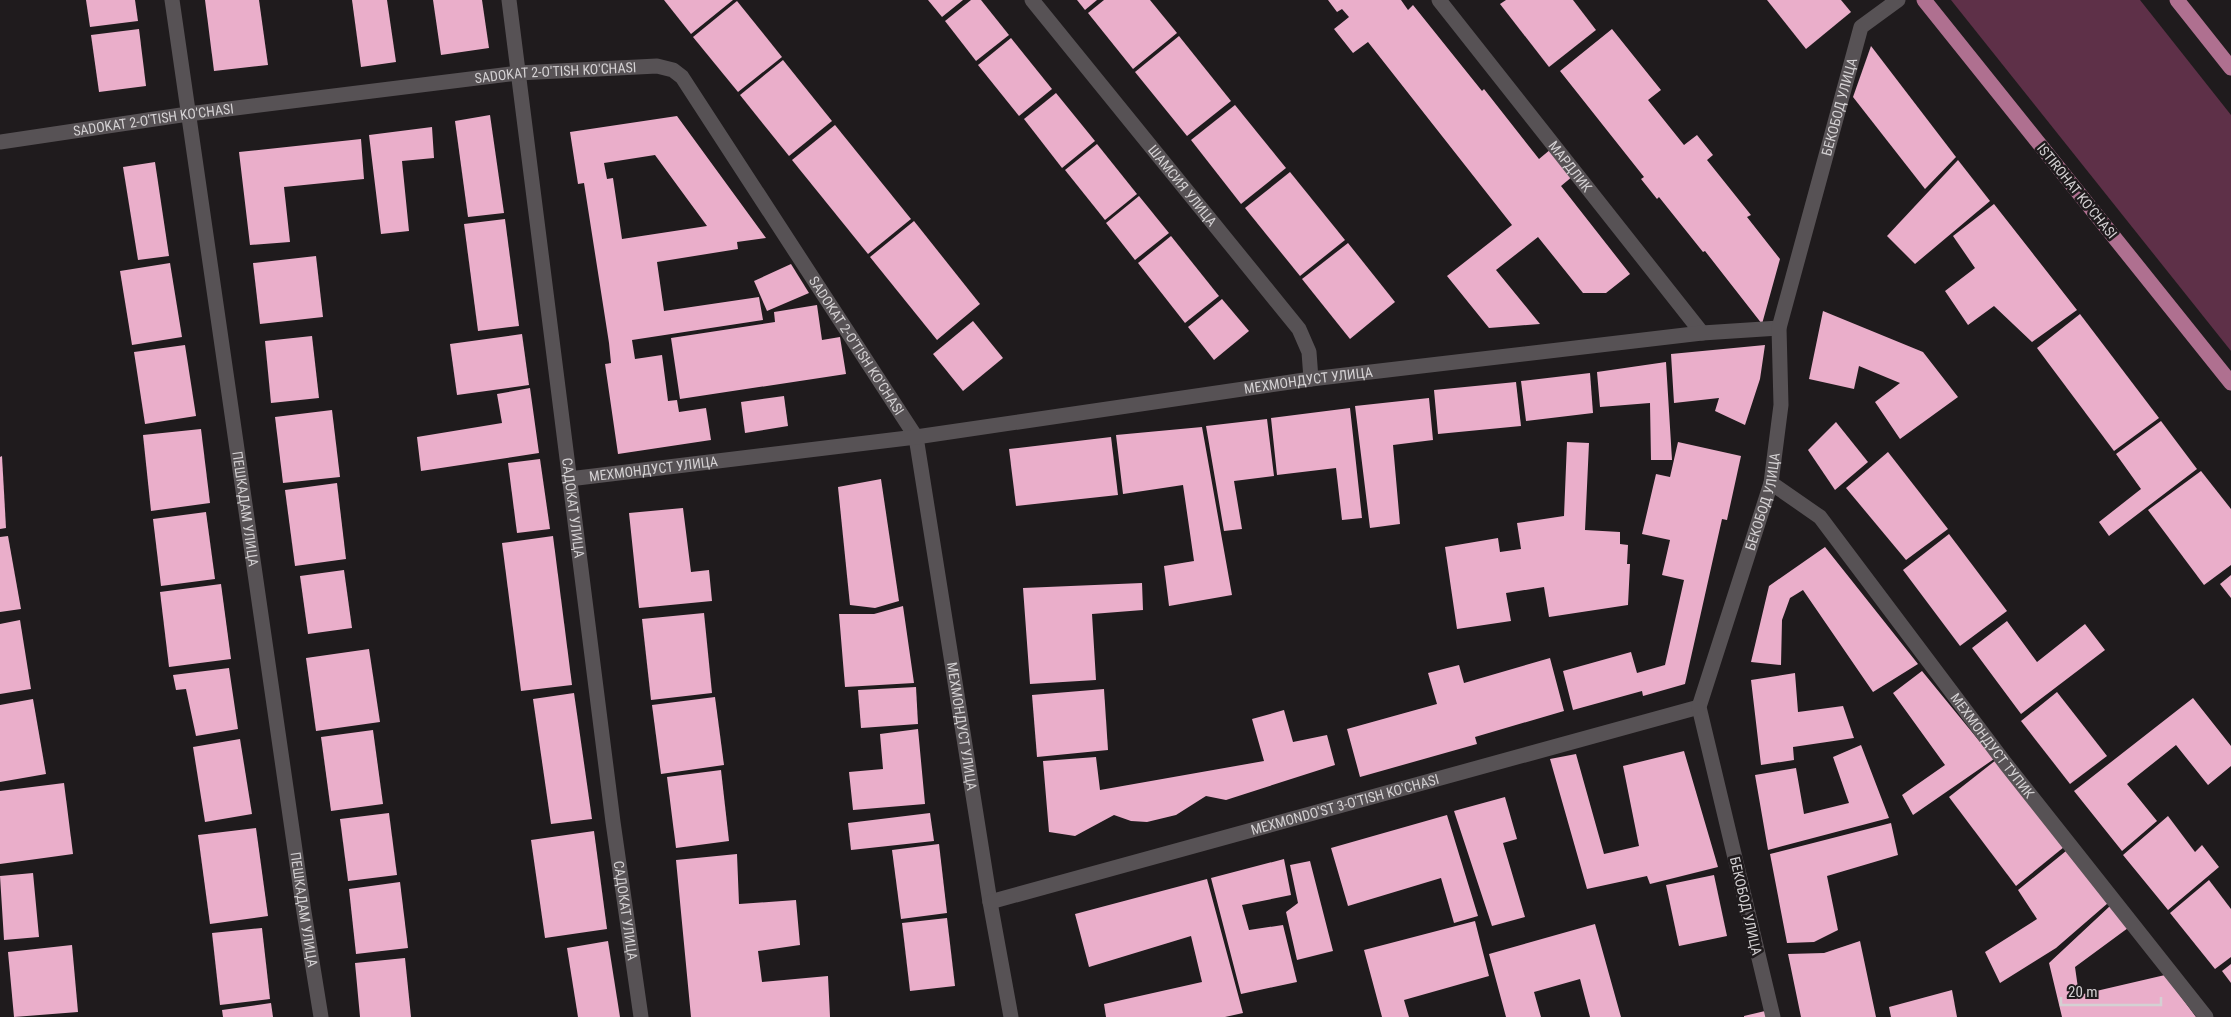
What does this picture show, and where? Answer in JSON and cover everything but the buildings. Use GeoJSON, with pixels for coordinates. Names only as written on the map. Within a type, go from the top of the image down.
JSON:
{"type":"FeatureCollection","features":[{"type":"Feature","properties":{"kind":"main road","name":"ISTIROHAT KO'CHASI"},"geometry":{"type":"LineString","coordinates":[[1924,0],[2231,383]]}},
{"type":"Feature","properties":{"kind":"main road"},"geometry":{"type":"LineString","coordinates":[[2177,0],[2231,68]]}},
{"type":"Feature","properties":{"kind":"street","name":"ПЕШКАДАМ УЛИЦА"},"geometry":{"type":"LineString","coordinates":[[172,0],[304,912],[321,1017]]}},
{"type":"Feature","properties":{"kind":"street","name":"САДОКАТ УЛИЦА"},"geometry":{"type":"LineString","coordinates":[[509,0],[612,822],[641,1017]]}},
{"type":"Feature","properties":{"kind":"street","name":"ШАМСИЯ УЛИЦА"},"geometry":{"type":"LineString","coordinates":[[1032,0],[1299,328],[1309,352],[1311,379]]}},
{"type":"Feature","properties":{"kind":"street","name":"МАРДЛИК"},"geometry":{"type":"LineString","coordinates":[[1438,0],[1702,333]]}},
{"type":"Feature","properties":{"kind":"street","name":"БЕКОБОД УЛИЦА"},"geometry":{"type":"LineString","coordinates":[[1773,1017],[1699,707],[1771,482],[1782,404],[1779,328],[1861,27],[1898,0]]}},
{"type":"Feature","properties":{"kind":"street","name":"SADOKAT 2-O'TISH KO'CHASI"},"geometry":{"type":"LineString","coordinates":[[0,142],[188,114],[518,73],[657,66],[673,70],[682,77],[916,437]]}},
{"type":"Feature","properties":{"kind":"street","name":"МЕХМОНДУСТ УЛИЦА"},"geometry":{"type":"LineString","coordinates":[[570,479],[916,437],[1311,379],[1702,333],[1779,328]]}},
{"type":"Feature","properties":{"kind":"street","name":"МЕХМОНДУСТ УЛИЦА"},"geometry":{"type":"LineString","coordinates":[[916,437],[1008,1017]]}},
{"type":"Feature","properties":{"kind":"street","name":"МЕХМОНДУСТ ТУПИК"},"geometry":{"type":"LineString","coordinates":[[1771,482],[1820,517],[2005,763],[2206,1017]]}},
{"type":"Feature","properties":{"kind":"street","name":"MEXMONDO'ST 3-O'TISH KO'CHASI"},"geometry":{"type":"LineString","coordinates":[[990,902],[1699,707]]}},
{"type":"Feature","properties":{"kind":"shaded area"},"geometry":{"type":"Polygon","coordinates":[[[1951,0],[2140,0],[2231,115],[2231,351],[1951,0]]]}}]}
